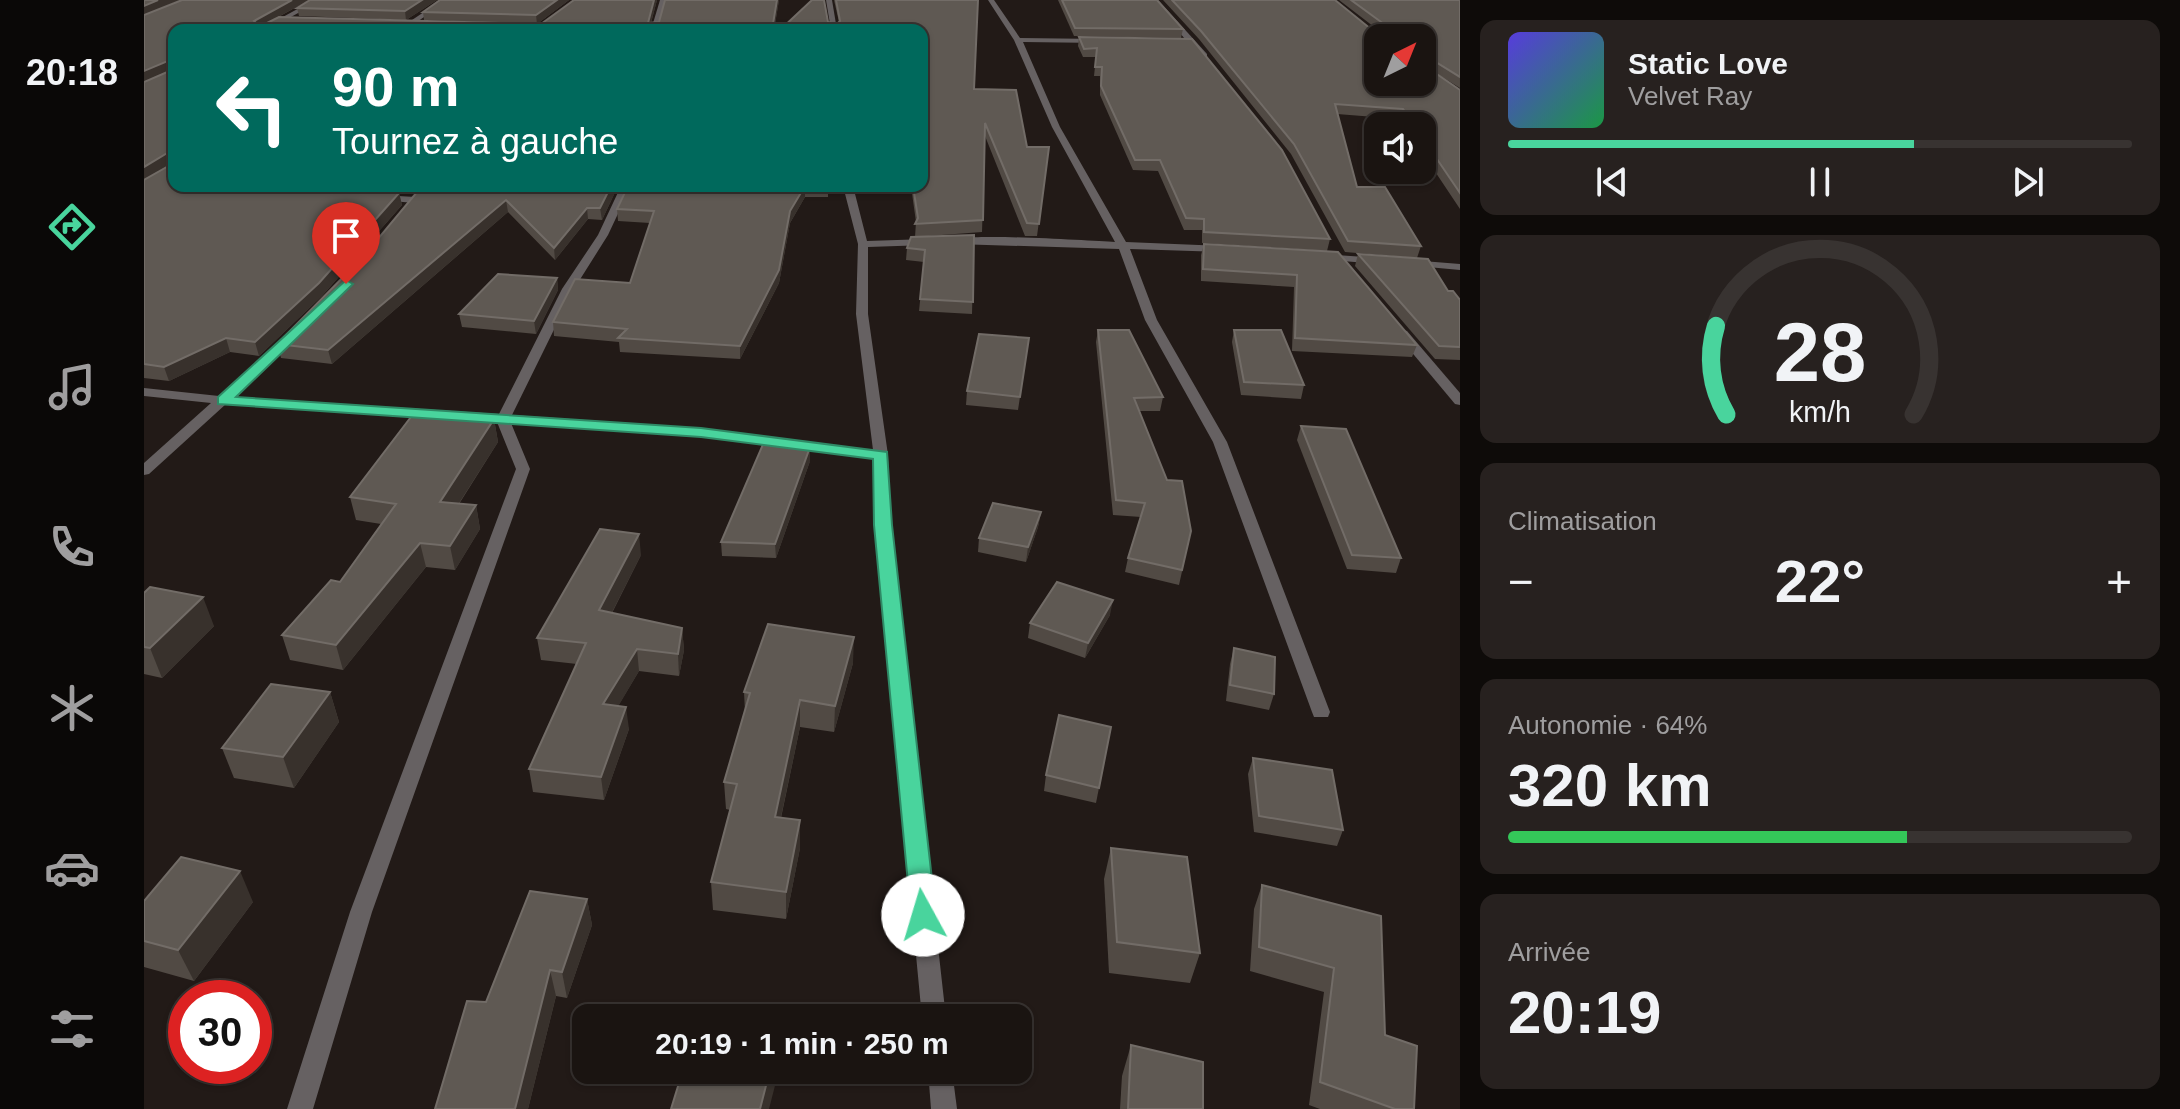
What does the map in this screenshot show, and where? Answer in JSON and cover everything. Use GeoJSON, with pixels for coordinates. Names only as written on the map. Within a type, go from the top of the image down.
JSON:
{"type":"FeatureCollection","features":[{"type":"Feature","properties":{"kind":"street"},"geometry":{"type":"LineString","coordinates":[[274,24],[319,0]]}},
{"type":"Feature","properties":{"kind":"street"},"geometry":{"type":"LineString","coordinates":[[405,24],[446,0]]}},
{"type":"Feature","properties":{"kind":"street"},"geometry":{"type":"LineString","coordinates":[[656,24],[663,0]]}},
{"type":"Feature","properties":{"kind":"street"},"geometry":{"type":"LineString","coordinates":[[829,0],[833,24]]}},
{"type":"Feature","properties":{"kind":"street"},"geometry":{"type":"LineString","coordinates":[[991,0],[1018,40],[1056,127],[1124,248],[1151,320],[1220,442],[1321,712]]}},
{"type":"Feature","properties":{"kind":"street"},"geometry":{"type":"LineString","coordinates":[[1155,0],[1211,65]]}},
{"type":"Feature","properties":{"kind":"street"},"geometry":{"type":"LineString","coordinates":[[280,21],[294,21]]}},
{"type":"Feature","properties":{"kind":"street"},"geometry":{"type":"LineString","coordinates":[[1018,40],[1114,42]]}},
{"type":"Feature","properties":{"kind":"street"},"geometry":{"type":"LineString","coordinates":[[1178,42],[1194,43]]}},
{"type":"Feature","properties":{"kind":"street"},"geometry":{"type":"LineString","coordinates":[[369,197],[412,205],[422,192]]}},
{"type":"Feature","properties":{"kind":"street"},"geometry":{"type":"LineString","coordinates":[[300,1109],[361,912],[523,469],[503,420],[568,289],[603,235],[623,192]]}},
{"type":"Feature","properties":{"kind":"street"},"geometry":{"type":"LineString","coordinates":[[850,192],[863,244],[862,314],[881,455],[883,525],[933,1004]]}},
{"type":"Feature","properties":{"kind":"street"},"geometry":{"type":"LineString","coordinates":[[863,244],[999,240],[1124,248],[1239,250]]}},
{"type":"Feature","properties":{"kind":"street"},"geometry":{"type":"LineString","coordinates":[[1333,246],[1350,271]]}},
{"type":"Feature","properties":{"kind":"street"},"geometry":{"type":"LineString","coordinates":[[1311,256],[1385,262]]}},
{"type":"Feature","properties":{"kind":"street"},"geometry":{"type":"LineString","coordinates":[[1400,263],[1460,267]]}},
{"type":"Feature","properties":{"kind":"street"},"geometry":{"type":"LineString","coordinates":[[144,471],[305,325]]}},
{"type":"Feature","properties":{"kind":"street"},"geometry":{"type":"LineString","coordinates":[[1400,330],[1460,401]]}},
{"type":"Feature","properties":{"kind":"street"},"geometry":{"type":"LineString","coordinates":[[144,392],[701,432],[881,455]]}},
{"type":"Feature","properties":{"kind":"street"},"geometry":{"type":"LineString","coordinates":[[941,1084],[944,1109]]}},
{"type":"Feature","properties":{"kind":"building"},"geometry":{"type":"Polygon","coordinates":[[[144,0],[158,0],[144,6],[144,0]]]}},
{"type":"Feature","properties":{"kind":"building"},"geometry":{"type":"Polygon","coordinates":[[[182,0],[292,0],[254,21],[257,24],[168,24],[168,61],[144,71],[144,15],[182,0]]]}},
{"type":"Feature","properties":{"kind":"building"},"geometry":{"type":"Polygon","coordinates":[[[310,0],[422,0],[405,11],[297,8],[310,0]]]}},
{"type":"Feature","properties":{"kind":"building"},"geometry":{"type":"Polygon","coordinates":[[[440,0],[557,0],[536,15],[423,12],[440,0]]]}},
{"type":"Feature","properties":{"kind":"building"},"geometry":{"type":"Polygon","coordinates":[[[574,0],[654,0],[648,23],[659,22],[665,0],[777,0],[773,24],[541,24],[574,0]]]}},
{"type":"Feature","properties":{"kind":"building"},"geometry":{"type":"Polygon","coordinates":[[[812,0],[824,0],[828,22],[837,24],[786,24],[812,0]]]}},
{"type":"Feature","properties":{"kind":"building"},"geometry":{"type":"Polygon","coordinates":[[[836,0],[978,0],[974,89],[1016,90],[1027,147],[1049,147],[1039,224],[1027,223],[985,123],[983,220],[915,224],[918,218],[914,192],[928,192],[928,24],[837,24],[840,21],[836,0]]]}},
{"type":"Feature","properties":{"kind":"building"},"geometry":{"type":"Polygon","coordinates":[[[1062,0],[1157,0],[1183,29],[1075,28],[1062,0]]]}},
{"type":"Feature","properties":{"kind":"building"},"geometry":{"type":"Polygon","coordinates":[[[1172,0],[1335,0],[1365,24],[1364,96],[1436,96],[1436,74],[1460,90],[1460,193],[1436,158],[1436,112],[1405,112],[1403,109],[1335,104],[1357,187],[1385,187],[1421,246],[1348,241],[1294,144],[1172,0]]]}},
{"type":"Feature","properties":{"kind":"building"},"geometry":{"type":"Polygon","coordinates":[[[1351,0],[1460,0],[1460,77],[1436,62],[1436,24],[1384,24],[1351,0]]]}},
{"type":"Feature","properties":{"kind":"building"},"geometry":{"type":"Polygon","coordinates":[[[279,17],[541,24],[265,24],[279,17]]]}},
{"type":"Feature","properties":{"kind":"building"},"geometry":{"type":"Polygon","coordinates":[[[1079,37],[1192,39],[1282,150],[1330,239],[1204,232],[1204,219],[1186,218],[1160,160],[1135,160],[1101,86],[1102,67],[1095,67],[1097,48],[1084,49],[1079,37]]]}},
{"type":"Feature","properties":{"kind":"building"},"geometry":{"type":"Polygon","coordinates":[[[168,72],[168,153],[144,167],[144,82],[168,72]]]}},
{"type":"Feature","properties":{"kind":"building"},"geometry":{"type":"Polygon","coordinates":[[[168,166],[168,192],[399,193],[319,283],[255,342],[226,338],[164,367],[144,364],[144,180],[168,166]]]}},
{"type":"Feature","properties":{"kind":"building"},"geometry":{"type":"Polygon","coordinates":[[[417,192],[608,192],[600,208],[587,208],[554,248],[506,200],[328,350],[277,344],[362,258],[417,192]]]}},
{"type":"Feature","properties":{"kind":"building"},"geometry":{"type":"Polygon","coordinates":[[[625,192],[801,192],[790,211],[779,270],[740,346],[618,338],[627,329],[553,322],[575,279],[630,283],[654,211],[617,209],[625,192]]]}},
{"type":"Feature","properties":{"kind":"building"},"geometry":{"type":"Polygon","coordinates":[[[974,235],[973,302],[920,299],[925,250],[907,248],[911,237],[974,235]]]}},
{"type":"Feature","properties":{"kind":"building"},"geometry":{"type":"Polygon","coordinates":[[[1204,244],[1338,252],[1417,345],[1295,338],[1297,275],[1203,269],[1204,244]]]}},
{"type":"Feature","properties":{"kind":"building"},"geometry":{"type":"Polygon","coordinates":[[[1358,254],[1428,259],[1448,291],[1453,291],[1460,300],[1460,347],[1439,346],[1358,254]]]}},
{"type":"Feature","properties":{"kind":"building"},"geometry":{"type":"Polygon","coordinates":[[[498,274],[557,278],[534,321],[459,314],[498,274]]]}},
{"type":"Feature","properties":{"kind":"building"},"geometry":{"type":"Polygon","coordinates":[[[1098,330],[1129,330],[1163,397],[1134,398],[1167,480],[1182,481],[1191,531],[1182,570],[1128,558],[1145,503],[1116,500],[1098,330]]]}},
{"type":"Feature","properties":{"kind":"building"},"geometry":{"type":"Polygon","coordinates":[[[1234,330],[1281,330],[1304,385],[1244,382],[1234,330]]]}},
{"type":"Feature","properties":{"kind":"building"},"geometry":{"type":"Polygon","coordinates":[[[979,334],[1029,338],[1020,397],[967,391],[979,334]]]}},
{"type":"Feature","properties":{"kind":"building"},"geometry":{"type":"Polygon","coordinates":[[[414,413],[494,419],[440,502],[476,505],[450,546],[420,543],[336,645],[282,635],[331,580],[340,582],[396,504],[350,497],[414,413]]]}},
{"type":"Feature","properties":{"kind":"building"},"geometry":{"type":"Polygon","coordinates":[[[1301,426],[1346,429],[1401,558],[1352,555],[1301,426]]]}},
{"type":"Feature","properties":{"kind":"building"},"geometry":{"type":"Polygon","coordinates":[[[764,442],[810,447],[775,544],[721,542],[764,442]]]}},
{"type":"Feature","properties":{"kind":"building"},"geometry":{"type":"Polygon","coordinates":[[[993,503],[1041,512],[1028,547],[979,538],[993,503]]]}},
{"type":"Feature","properties":{"kind":"building"},"geometry":{"type":"Polygon","coordinates":[[[600,529],[639,534],[599,610],[682,628],[678,654],[637,649],[603,704],[626,707],[601,777],[529,769],[586,643],[537,638],[600,529]]]}},
{"type":"Feature","properties":{"kind":"building"},"geometry":{"type":"Polygon","coordinates":[[[1057,582],[1113,600],[1088,643],[1030,623],[1057,582]]]}},
{"type":"Feature","properties":{"kind":"building"},"geometry":{"type":"Polygon","coordinates":[[[150,587],[203,597],[150,648],[144,647],[144,593],[150,587]]]}},
{"type":"Feature","properties":{"kind":"building"},"geometry":{"type":"Polygon","coordinates":[[[768,624],[854,637],[835,706],[800,700],[775,817],[800,820],[786,892],[711,882],[737,784],[724,782],[750,693],[744,692],[768,624]]]}},
{"type":"Feature","properties":{"kind":"building"},"geometry":{"type":"Polygon","coordinates":[[[1234,648],[1275,657],[1274,694],[1230,685],[1234,648]]]}},
{"type":"Feature","properties":{"kind":"building"},"geometry":{"type":"Polygon","coordinates":[[[271,684],[330,692],[283,757],[222,748],[271,684]]]}},
{"type":"Feature","properties":{"kind":"building"},"geometry":{"type":"Polygon","coordinates":[[[1059,715],[1111,727],[1099,788],[1046,775],[1059,715]]]}},
{"type":"Feature","properties":{"kind":"building"},"geometry":{"type":"Polygon","coordinates":[[[1253,758],[1332,770],[1343,830],[1259,816],[1253,758]]]}},
{"type":"Feature","properties":{"kind":"building"},"geometry":{"type":"Polygon","coordinates":[[[1111,848],[1187,857],[1200,953],[1117,942],[1111,848]]]}},
{"type":"Feature","properties":{"kind":"building"},"geometry":{"type":"Polygon","coordinates":[[[181,857],[240,871],[178,950],[144,941],[144,901],[181,857]]]}},
{"type":"Feature","properties":{"kind":"building"},"geometry":{"type":"Polygon","coordinates":[[[1262,885],[1381,916],[1385,1035],[1417,1046],[1414,1109],[1395,1109],[1320,1082],[1334,968],[1259,947],[1262,885]]]}},
{"type":"Feature","properties":{"kind":"building"},"geometry":{"type":"Polygon","coordinates":[[[530,891],[587,899],[562,972],[550,970],[515,1109],[435,1109],[467,1001],[486,1002],[530,891]]]}},
{"type":"Feature","properties":{"kind":"building"},"geometry":{"type":"Polygon","coordinates":[[[1131,1045],[1203,1062],[1203,1109],[1128,1109],[1131,1045]]]}},
{"type":"Feature","properties":{"kind":"building"},"geometry":{"type":"Polygon","coordinates":[[[679,1084],[766,1084],[760,1109],[671,1109],[679,1084]]]}},
{"type":"Feature","properties":{"kind":"route"},"geometry":{"type":"LineString","coordinates":[[346,284],[224,400],[701,432],[881,455],[883,525],[923,915]]}}]}
